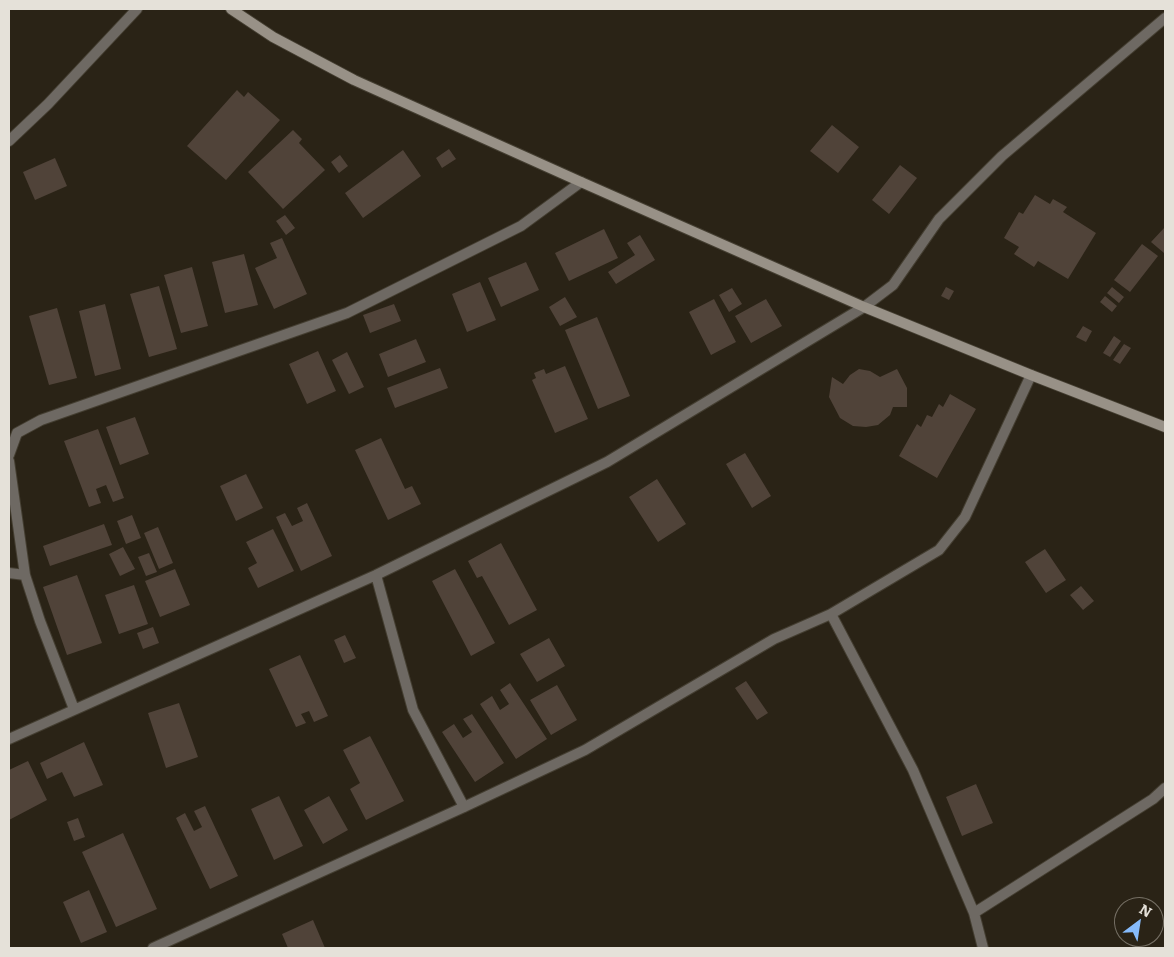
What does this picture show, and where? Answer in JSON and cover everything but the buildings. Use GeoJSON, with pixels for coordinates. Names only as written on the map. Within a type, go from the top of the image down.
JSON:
{"type":"FeatureCollection","features":[{"type":"Feature","properties":{"kind":"main road"},"geometry":{"type":"LineString","coordinates":[[231,9],[273,37],[354,80],[864,307],[1165,427]]}},
{"type":"Feature","properties":{"kind":"street"},"geometry":{"type":"LineString","coordinates":[[9,141],[48,104],[137,9]]}},
{"type":"Feature","properties":{"kind":"street"},"geometry":{"type":"LineString","coordinates":[[9,739],[376,575],[607,462],[864,307],[893,285],[939,219],[1002,156],[1165,18]]}},
{"type":"Feature","properties":{"kind":"street"},"geometry":{"type":"LineString","coordinates":[[9,455],[17,433],[41,420],[346,313],[521,226],[582,182]]}},
{"type":"Feature","properties":{"kind":"street"},"geometry":{"type":"LineString","coordinates":[[153,948],[585,750],[774,639],[831,614],[939,550],[965,517],[1031,375]]}},
{"type":"Feature","properties":{"kind":"street"},"geometry":{"type":"LineString","coordinates":[[9,462],[25,575],[40,621],[74,709]]}},
{"type":"Feature","properties":{"kind":"street"},"geometry":{"type":"LineString","coordinates":[[9,573],[25,575]]}},
{"type":"Feature","properties":{"kind":"street"},"geometry":{"type":"LineString","coordinates":[[376,575],[413,710],[464,807]]}},
{"type":"Feature","properties":{"kind":"street"},"geometry":{"type":"LineString","coordinates":[[831,614],[913,770],[974,913],[983,948]]}},
{"type":"Feature","properties":{"kind":"street"},"geometry":{"type":"LineString","coordinates":[[974,913],[1153,799],[1165,788]]}}]}
